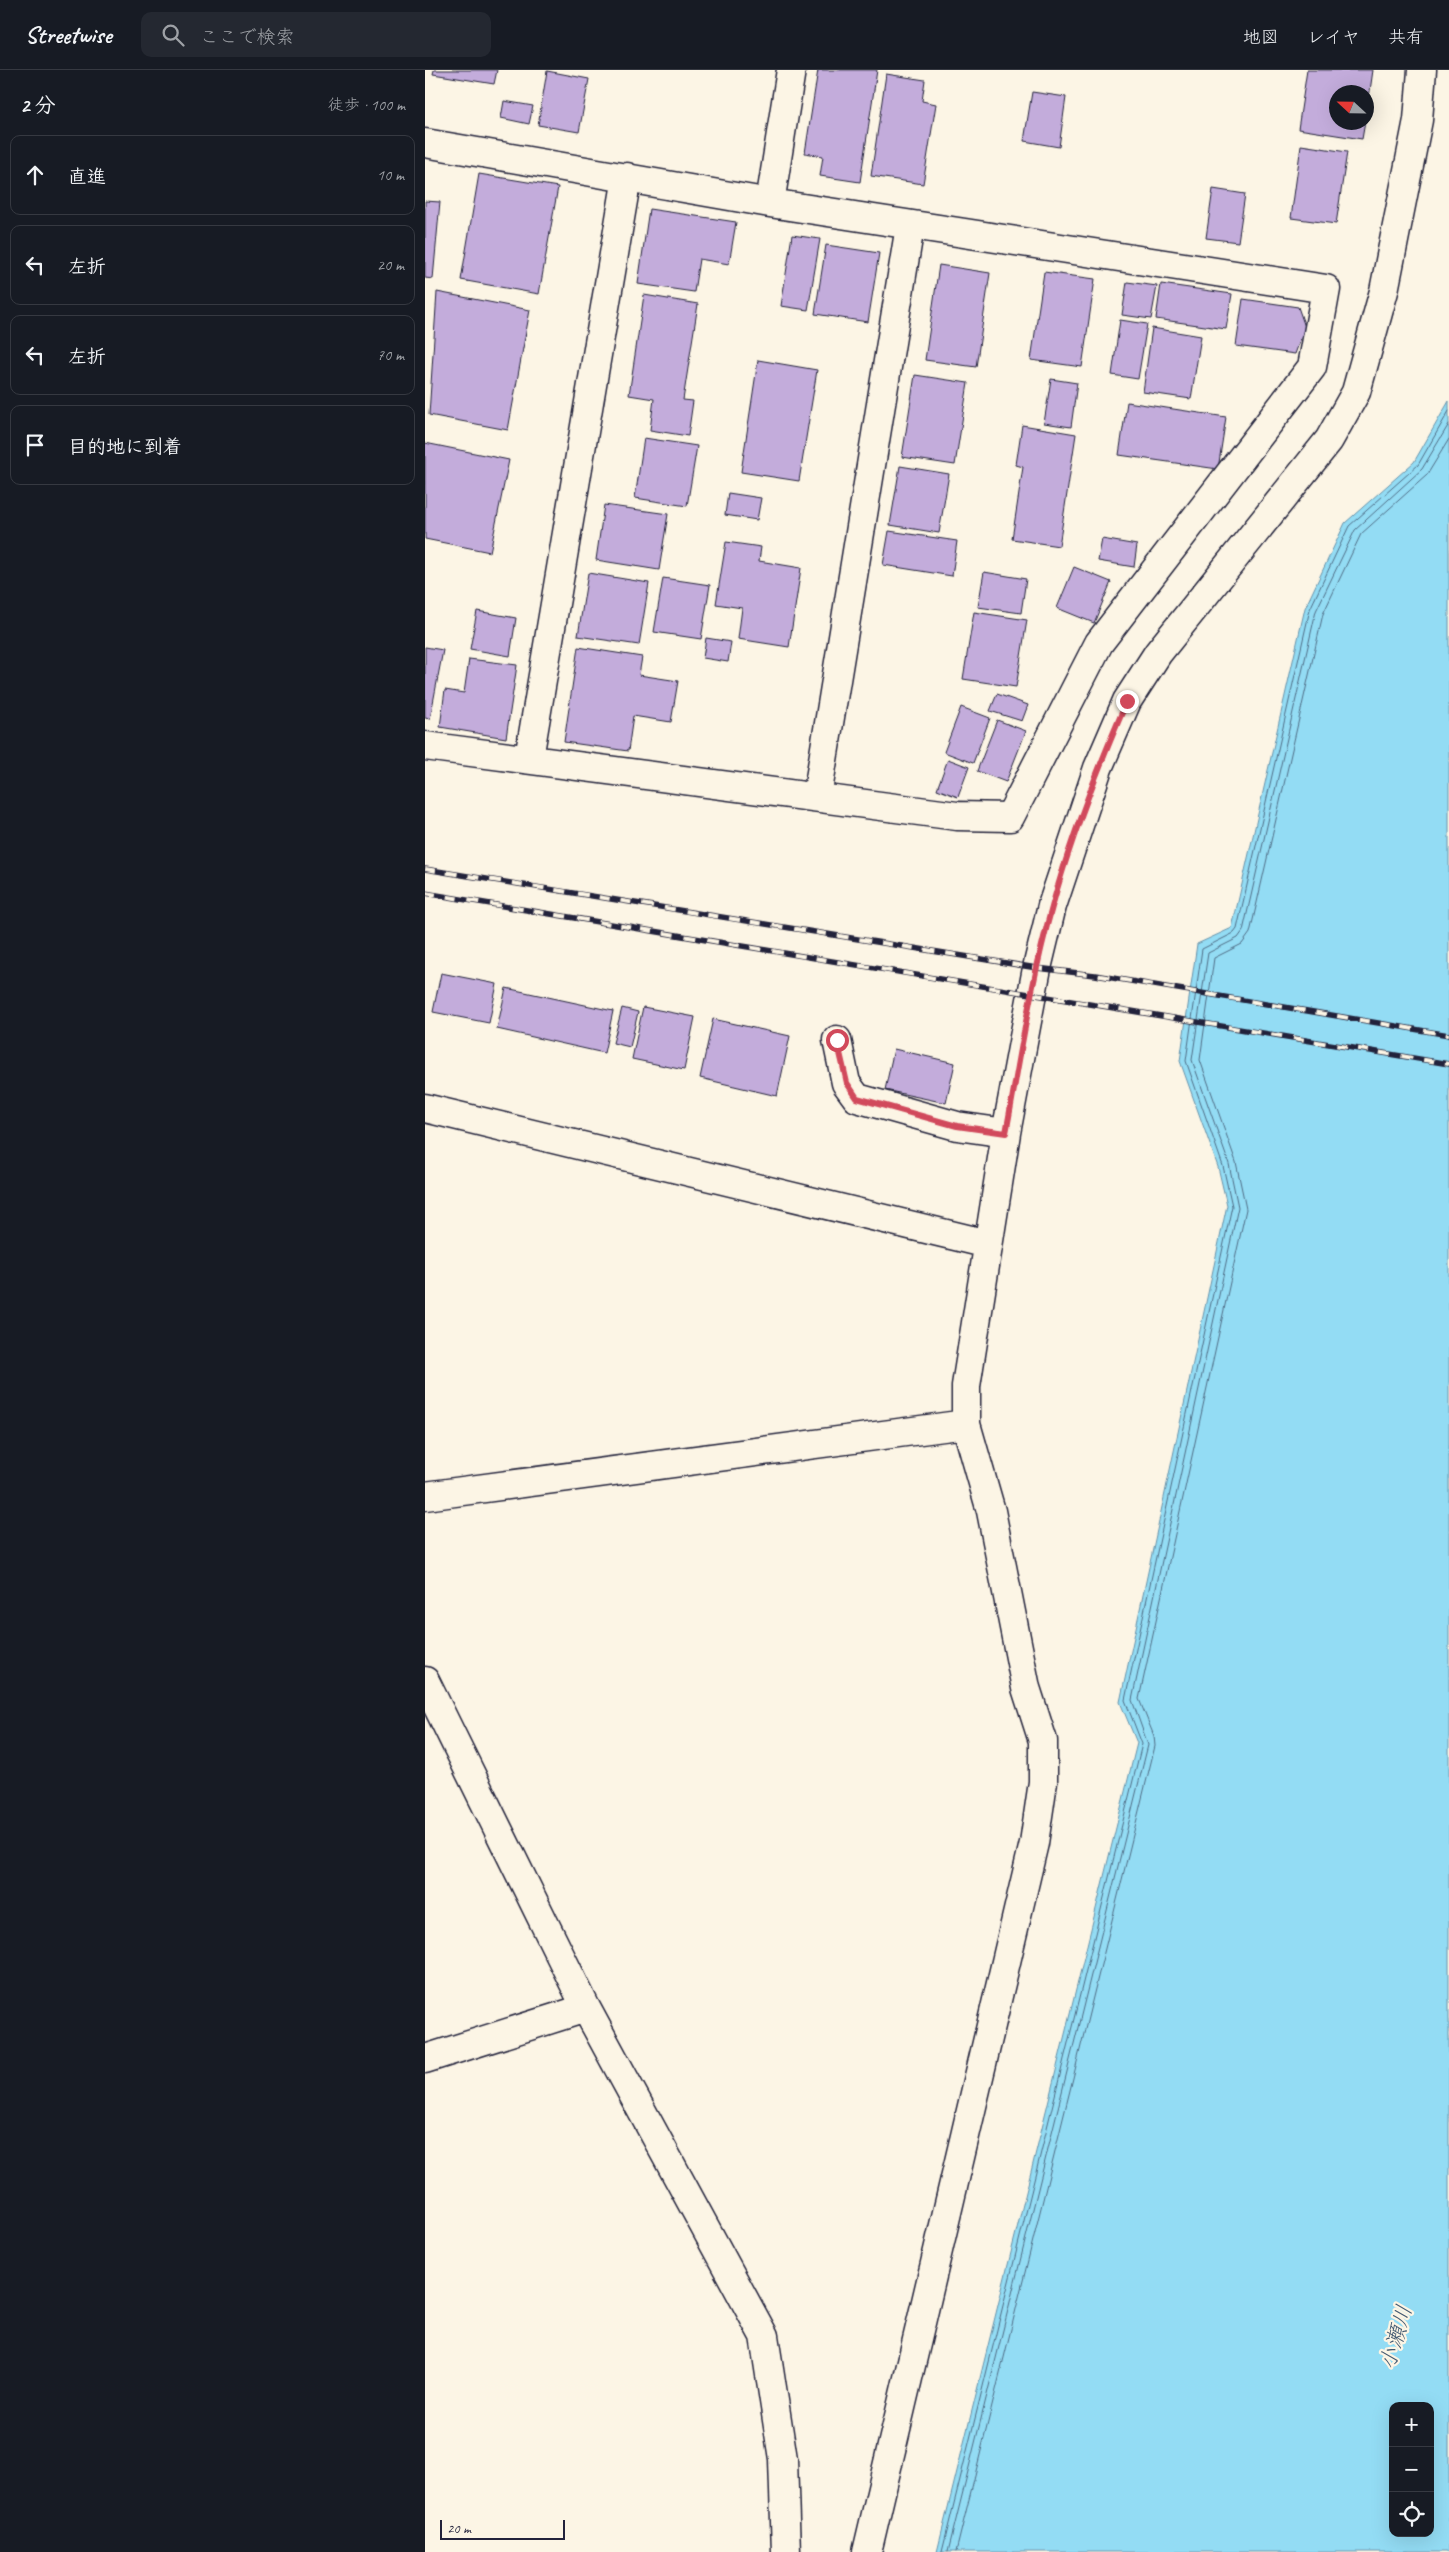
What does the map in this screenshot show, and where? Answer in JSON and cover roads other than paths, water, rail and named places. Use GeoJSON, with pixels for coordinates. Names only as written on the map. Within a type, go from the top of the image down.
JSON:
{"type":"FeatureCollection","features":[{"type":"Feature","properties":{"kind":"street"},"geometry":{"type":"LineString","coordinates":[[770,203],[791,70]]}},
{"type":"Feature","properties":{"kind":"street"},"geometry":{"type":"LineString","coordinates":[[867,2552],[1034,1843],[1043,1782],[1043,1741],[1026,1688],[991,1511],[966,1424],[966,1386],[988,1244],[1006,1133],[1037,968],[1052,906],[1098,768],[1127,701],[1158,653],[1329,440],[1357,392],[1384,291],[1418,120],[1422,70]]}},
{"type":"Feature","properties":{"kind":"street"},"geometry":{"type":"LineString","coordinates":[[425,143],[910,226],[1326,289],[1311,367],[1099,643],[1010,817],[957,816],[529,758],[425,746]]}},
{"type":"Feature","properties":{"kind":"street"},"geometry":{"type":"LineString","coordinates":[[529,758],[627,177]]}},
{"type":"Feature","properties":{"kind":"street"},"geometry":{"type":"LineString","coordinates":[[817,796],[910,226]]}},
{"type":"Feature","properties":{"kind":"street"},"geometry":{"type":"LineString","coordinates":[[837,1040],[847,1083],[857,1098],[957,1126],[1006,1133]]}},
{"type":"Feature","properties":{"kind":"street"},"geometry":{"type":"LineString","coordinates":[[425,1108],[988,1244]]}},
{"type":"Feature","properties":{"kind":"street"},"geometry":{"type":"LineString","coordinates":[[425,1496],[966,1424]]}},
{"type":"Feature","properties":{"kind":"street"},"geometry":{"type":"LineString","coordinates":[[425,1681],[586,2008],[764,2336],[783,2458],[786,2552]]}},
{"type":"Feature","properties":{"kind":"street"},"geometry":{"type":"LineString","coordinates":[[425,2059],[586,2008]]}},
{"type":"Feature","properties":{"kind":"water","name":"小瀬川"},"geometry":{"type":"Polygon","coordinates":[[[1449,401],[1449,2552],[937,2552],[1137,1743],[1120,1702],[1227,1205],[1218,1167],[1180,1061],[1197,944],[1232,928],[1305,608],[1345,523],[1414,462],[1449,401]]]}},
{"type":"Feature","properties":{"kind":"railway"},"geometry":{"type":"LineString","coordinates":[[425,869],[1037,968],[1095,975],[1449,1035]]}},
{"type":"Feature","properties":{"kind":"railway"},"geometry":{"type":"LineString","coordinates":[[425,893],[1449,1064]]}}]}
